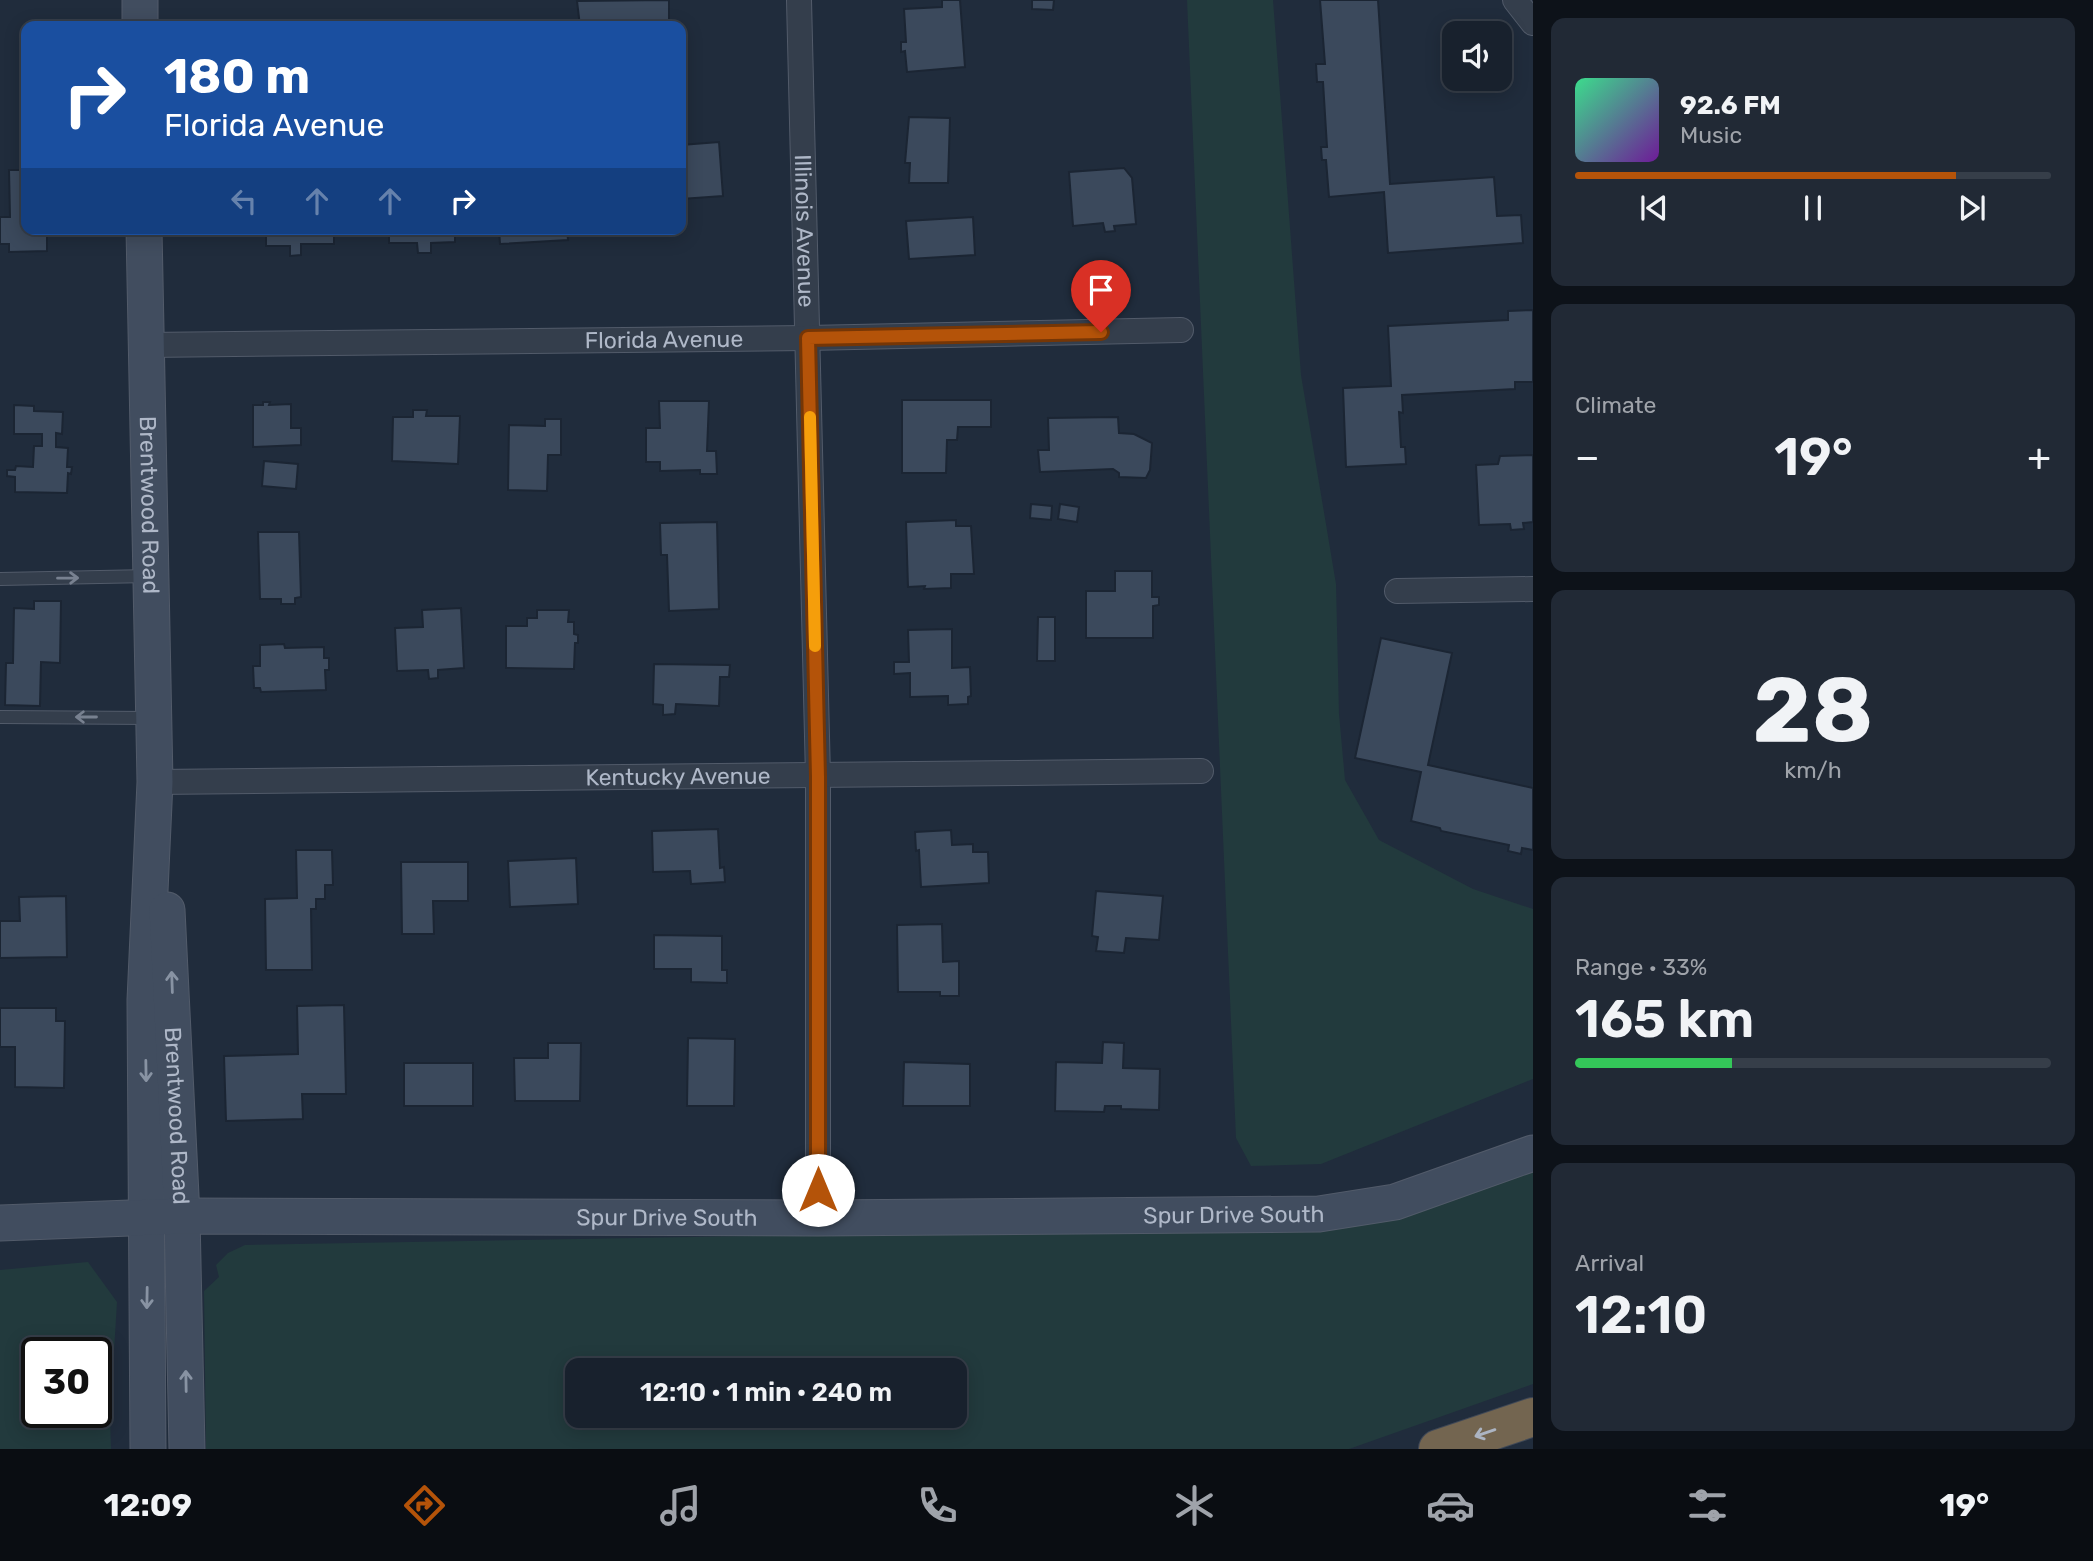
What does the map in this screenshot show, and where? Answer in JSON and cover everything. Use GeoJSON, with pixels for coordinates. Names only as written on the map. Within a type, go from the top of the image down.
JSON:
{"type":"FeatureCollection","features":[{"type":"Feature","properties":{"kind":"highway"},"geometry":{"type":"LineString","coordinates":[[1438,1449],[1533,1417]]}},
{"type":"Feature","properties":{"kind":"street"},"geometry":{"type":"LineString","coordinates":[[140,0],[140,21]]}},
{"type":"Feature","properties":{"kind":"street","name":"Illinois Avenue"},"geometry":{"type":"LineString","coordinates":[[799,0],[818,777],[818,1218]]}},
{"type":"Feature","properties":{"kind":"street"},"geometry":{"type":"LineString","coordinates":[[1515,0],[1533,23]]}},
{"type":"Feature","properties":{"kind":"street","name":"Brentwood Road"},"geometry":{"type":"LineString","coordinates":[[144,235],[155,782],[145,1000],[148,1449]]}},
{"type":"Feature","properties":{"kind":"street","name":"Florida Avenue"},"geometry":{"type":"LineString","coordinates":[[146,345],[808,338],[1181,330]]}},
{"type":"Feature","properties":{"kind":"street"},"geometry":{"type":"LineString","coordinates":[[1396,591],[1533,589]]}},
{"type":"Feature","properties":{"kind":"street","name":"Kentucky Avenue"},"geometry":{"type":"LineString","coordinates":[[155,782],[1201,771]]}},
{"type":"Feature","properties":{"kind":"street","name":"Brentwood Road"},"geometry":{"type":"LineString","coordinates":[[155,782],[171,952],[182,1216],[187,1449]]}},
{"type":"Feature","properties":{"kind":"street","name":"Spur Drive South"},"geometry":{"type":"LineString","coordinates":[[0,1223],[182,1216],[818,1218],[1318,1214],[1395,1202],[1533,1153]]}},
{"type":"Feature","properties":{"kind":"lane"},"geometry":{"type":"LineString","coordinates":[[0,579],[151,576]]}},
{"type":"Feature","properties":{"kind":"lane"},"geometry":{"type":"LineString","coordinates":[[0,717],[154,718]]}},
{"type":"Feature","properties":{"kind":"green space"},"geometry":{"type":"Polygon","coordinates":[[[1187,0],[1273,0],[1301,375],[1336,584],[1339,714],[1345,780],[1379,840],[1473,889],[1533,909],[1533,1079],[1321,1164],[1251,1166],[1236,1138],[1187,0]]]}},
{"type":"Feature","properties":{"kind":"green space"},"geometry":{"type":"Polygon","coordinates":[[[1533,1166],[1533,1384],[1349,1449],[206,1449],[204,1291],[219,1277],[216,1265],[228,1253],[245,1245],[1205,1228],[1533,1166]]]}},
{"type":"Feature","properties":{"kind":"green space"},"geometry":{"type":"Polygon","coordinates":[[[88,1262],[117,1302],[112,1384],[112,1337],[21,1337],[21,1428],[110,1428],[111,1449],[0,1449],[0,1270],[88,1262]]]}},
{"type":"Feature","properties":{"kind":"building"},"geometry":{"type":"Polygon","coordinates":[[[669,0],[669,21],[579,21],[577,1],[669,0]]]}},
{"type":"Feature","properties":{"kind":"building"},"geometry":{"type":"Polygon","coordinates":[[[942,0],[960,0],[965,67],[907,72],[905,51],[901,52],[901,42],[906,42],[904,9],[942,7],[942,0]]]}},
{"type":"Feature","properties":{"kind":"building"},"geometry":{"type":"Polygon","coordinates":[[[1032,0],[1054,0],[1053,10],[1032,9],[1032,0]]]}},
{"type":"Feature","properties":{"kind":"building"},"geometry":{"type":"Polygon","coordinates":[[[1320,0],[1378,0],[1390,184],[1494,177],[1497,216],[1521,215],[1523,243],[1388,253],[1384,192],[1329,197],[1326,160],[1322,160],[1321,147],[1327,147],[1323,82],[1317,82],[1316,64],[1325,64],[1320,0]]]}},
{"type":"Feature","properties":{"kind":"building"},"geometry":{"type":"Polygon","coordinates":[[[909,117],[950,118],[948,183],[909,183],[910,163],[905,163],[909,117]]]}},
{"type":"Feature","properties":{"kind":"building"},"geometry":{"type":"Polygon","coordinates":[[[719,142],[723,196],[686,199],[686,145],[719,142]]]}},
{"type":"Feature","properties":{"kind":"building"},"geometry":{"type":"Polygon","coordinates":[[[1124,168],[1132,178],[1136,224],[1114,226],[1115,231],[1105,232],[1103,223],[1073,226],[1069,172],[1124,168]]]}},
{"type":"Feature","properties":{"kind":"building"},"geometry":{"type":"Polygon","coordinates":[[[9,170],[21,170],[21,235],[47,235],[47,251],[9,252],[9,244],[0,244],[0,217],[10,217],[9,170]]]}},
{"type":"Feature","properties":{"kind":"building"},"geometry":{"type":"Polygon","coordinates":[[[973,217],[975,255],[909,259],[906,221],[973,217]]]}},
{"type":"Feature","properties":{"kind":"building"},"geometry":{"type":"Polygon","coordinates":[[[266,235],[334,235],[334,244],[301,244],[301,255],[290,256],[290,246],[266,246],[266,235]]]}},
{"type":"Feature","properties":{"kind":"building"},"geometry":{"type":"Polygon","coordinates":[[[389,235],[455,235],[455,242],[431,243],[431,253],[418,253],[417,243],[389,243],[389,235]]]}},
{"type":"Feature","properties":{"kind":"building"},"geometry":{"type":"Polygon","coordinates":[[[499,235],[568,235],[568,240],[500,244],[499,235]]]}},
{"type":"Feature","properties":{"kind":"building"},"geometry":{"type":"Polygon","coordinates":[[[1533,310],[1533,382],[1515,382],[1515,389],[1402,395],[1403,413],[1399,412],[1401,447],[1405,447],[1406,464],[1346,467],[1343,388],[1391,386],[1388,326],[1508,320],[1508,311],[1533,310]]]}},
{"type":"Feature","properties":{"kind":"building"},"geometry":{"type":"Polygon","coordinates":[[[902,400],[991,400],[991,427],[958,427],[957,440],[947,440],[946,473],[902,473],[902,400]]]}},
{"type":"Feature","properties":{"kind":"building"},"geometry":{"type":"Polygon","coordinates":[[[659,401],[709,401],[707,451],[716,451],[717,474],[700,474],[700,470],[660,471],[660,462],[646,462],[646,428],[660,428],[659,401]]]}},
{"type":"Feature","properties":{"kind":"building"},"geometry":{"type":"Polygon","coordinates":[[[263,402],[270,402],[269,405],[291,404],[291,428],[301,428],[301,445],[253,447],[253,405],[263,405],[263,402]]]}},
{"type":"Feature","properties":{"kind":"building"},"geometry":{"type":"Polygon","coordinates":[[[14,405],[34,406],[34,411],[63,412],[62,434],[56,433],[56,447],[68,448],[67,467],[72,467],[71,474],[68,473],[67,493],[15,492],[15,477],[7,476],[7,470],[15,470],[16,466],[33,467],[34,446],[42,446],[42,434],[14,434],[14,405]]]}},
{"type":"Feature","properties":{"kind":"building"},"geometry":{"type":"Polygon","coordinates":[[[413,410],[427,410],[426,416],[460,416],[458,464],[392,461],[393,417],[413,417],[413,410]]]}},
{"type":"Feature","properties":{"kind":"building"},"geometry":{"type":"Polygon","coordinates":[[[1118,417],[1119,433],[1134,434],[1152,443],[1150,470],[1146,478],[1119,477],[1119,473],[1113,469],[1040,472],[1038,450],[1049,450],[1048,418],[1118,417]]]}},
{"type":"Feature","properties":{"kind":"building"},"geometry":{"type":"Polygon","coordinates":[[[545,419],[561,419],[561,455],[548,455],[547,491],[508,490],[509,425],[545,426],[545,419]]]}},
{"type":"Feature","properties":{"kind":"building"},"geometry":{"type":"Polygon","coordinates":[[[1533,455],[1533,522],[1523,523],[1524,529],[1511,530],[1510,524],[1479,525],[1476,465],[1498,464],[1500,456],[1533,455]]]}},
{"type":"Feature","properties":{"kind":"building"},"geometry":{"type":"Polygon","coordinates":[[[264,461],[298,464],[296,489],[262,486],[264,461]]]}},
{"type":"Feature","properties":{"kind":"building"},"geometry":{"type":"Polygon","coordinates":[[[1031,504],[1052,506],[1051,520],[1030,518],[1031,504]]]}},
{"type":"Feature","properties":{"kind":"building"},"geometry":{"type":"Polygon","coordinates":[[[1060,504],[1079,507],[1077,522],[1058,519],[1060,504]]]}},
{"type":"Feature","properties":{"kind":"building"},"geometry":{"type":"Polygon","coordinates":[[[956,520],[956,526],[971,526],[974,574],[951,574],[951,588],[908,587],[906,522],[956,520]]]}},
{"type":"Feature","properties":{"kind":"building"},"geometry":{"type":"Polygon","coordinates":[[[717,522],[719,609],[669,611],[667,555],[661,555],[660,523],[717,522]]]}},
{"type":"Feature","properties":{"kind":"building"},"geometry":{"type":"Polygon","coordinates":[[[258,532],[299,532],[301,597],[295,598],[295,604],[281,604],[281,599],[260,599],[258,532]]]}},
{"type":"Feature","properties":{"kind":"building"},"geometry":{"type":"Polygon","coordinates":[[[1115,571],[1152,571],[1152,597],[1159,597],[1159,605],[1153,606],[1153,638],[1086,638],[1086,591],[1115,591],[1115,571]]]}},
{"type":"Feature","properties":{"kind":"building"},"geometry":{"type":"Polygon","coordinates":[[[34,601],[61,601],[60,663],[41,662],[40,706],[5,705],[6,663],[13,663],[14,608],[34,609],[34,601]]]}},
{"type":"Feature","properties":{"kind":"building"},"geometry":{"type":"Polygon","coordinates":[[[461,608],[464,668],[438,670],[438,678],[429,679],[428,670],[397,671],[395,628],[423,627],[422,610],[461,608]]]}},
{"type":"Feature","properties":{"kind":"building"},"geometry":{"type":"Polygon","coordinates":[[[537,610],[569,610],[568,622],[574,622],[574,634],[578,635],[574,669],[506,668],[506,626],[527,626],[527,618],[537,618],[537,610]]]}},
{"type":"Feature","properties":{"kind":"building"},"geometry":{"type":"Polygon","coordinates":[[[1038,617],[1055,617],[1055,661],[1037,661],[1038,617]]]}},
{"type":"Feature","properties":{"kind":"building"},"geometry":{"type":"Polygon","coordinates":[[[952,629],[952,668],[970,667],[971,696],[968,697],[968,704],[948,705],[948,696],[910,697],[910,673],[894,674],[894,662],[909,662],[908,630],[952,629]]]}},
{"type":"Feature","properties":{"kind":"building"},"geometry":{"type":"Polygon","coordinates":[[[1381,638],[1452,653],[1428,765],[1533,788],[1533,850],[1522,848],[1521,854],[1508,851],[1509,845],[1441,831],[1440,828],[1411,821],[1421,772],[1355,758],[1381,638]]]}},
{"type":"Feature","properties":{"kind":"building"},"geometry":{"type":"Polygon","coordinates":[[[284,644],[285,648],[324,647],[324,658],[329,658],[329,670],[325,670],[326,690],[261,692],[260,688],[254,688],[253,666],[260,666],[260,645],[284,644]]]}},
{"type":"Feature","properties":{"kind":"building"},"geometry":{"type":"Polygon","coordinates":[[[654,664],[730,665],[729,677],[720,677],[719,706],[676,704],[675,714],[663,715],[663,705],[653,704],[654,664]]]}},
{"type":"Feature","properties":{"kind":"building"},"geometry":{"type":"Polygon","coordinates":[[[718,829],[720,868],[724,867],[725,882],[691,884],[690,871],[653,872],[652,831],[718,829]]]}},
{"type":"Feature","properties":{"kind":"building"},"geometry":{"type":"Polygon","coordinates":[[[951,830],[952,845],[973,844],[973,852],[988,852],[989,883],[921,887],[915,832],[951,830]]]}},
{"type":"Feature","properties":{"kind":"building"},"geometry":{"type":"Polygon","coordinates":[[[296,850],[332,850],[333,885],[325,885],[325,899],[316,899],[316,909],[311,909],[312,970],[266,970],[265,899],[297,898],[296,850]]]}},
{"type":"Feature","properties":{"kind":"building"},"geometry":{"type":"Polygon","coordinates":[[[576,858],[578,904],[510,907],[508,861],[576,858]]]}},
{"type":"Feature","properties":{"kind":"building"},"geometry":{"type":"Polygon","coordinates":[[[401,862],[468,862],[468,901],[433,901],[434,934],[402,934],[401,862]]]}},
{"type":"Feature","properties":{"kind":"building"},"geometry":{"type":"Polygon","coordinates":[[[1096,891],[1163,896],[1159,940],[1126,938],[1124,953],[1096,951],[1098,937],[1092,936],[1096,891]]]}},
{"type":"Feature","properties":{"kind":"building"},"geometry":{"type":"Polygon","coordinates":[[[66,896],[67,957],[0,958],[0,921],[20,921],[19,897],[66,896]]]}},
{"type":"Feature","properties":{"kind":"building"},"geometry":{"type":"Polygon","coordinates":[[[942,924],[943,962],[959,961],[959,996],[940,996],[940,992],[898,992],[897,925],[942,924]]]}},
{"type":"Feature","properties":{"kind":"building"},"geometry":{"type":"Polygon","coordinates":[[[654,935],[722,936],[722,970],[727,970],[727,983],[691,982],[691,969],[654,969],[654,935]]]}},
{"type":"Feature","properties":{"kind":"building"},"geometry":{"type":"Polygon","coordinates":[[[344,1005],[346,1094],[302,1094],[303,1119],[226,1121],[224,1056],[298,1054],[297,1006],[344,1005]]]}},
{"type":"Feature","properties":{"kind":"building"},"geometry":{"type":"Polygon","coordinates":[[[0,1008],[56,1008],[56,1021],[65,1021],[64,1088],[15,1087],[15,1047],[0,1047],[0,1008]]]}},
{"type":"Feature","properties":{"kind":"building"},"geometry":{"type":"Polygon","coordinates":[[[688,1038],[735,1039],[734,1106],[687,1106],[688,1038]]]}},
{"type":"Feature","properties":{"kind":"building"},"geometry":{"type":"Polygon","coordinates":[[[1103,1042],[1124,1043],[1123,1068],[1160,1069],[1159,1110],[1105,1106],[1104,1112],[1055,1111],[1056,1062],[1102,1063],[1103,1042]]]}},
{"type":"Feature","properties":{"kind":"building"},"geometry":{"type":"Polygon","coordinates":[[[548,1043],[581,1043],[580,1101],[515,1101],[514,1058],[548,1058],[548,1043]]]}},
{"type":"Feature","properties":{"kind":"building"},"geometry":{"type":"Polygon","coordinates":[[[904,1062],[970,1064],[970,1106],[903,1106],[904,1062]]]}},
{"type":"Feature","properties":{"kind":"building"},"geometry":{"type":"Polygon","coordinates":[[[404,1063],[473,1063],[473,1106],[404,1106],[404,1063]]]}},
{"type":"Feature","properties":{"kind":"slow traffic"},"geometry":{"type":"LineString","coordinates":[[810,417],[815,646]]}},
{"type":"Feature","properties":{"kind":"route"},"geometry":{"type":"LineString","coordinates":[[818,1190],[818,777],[808,338],[1101,332]]}}]}
